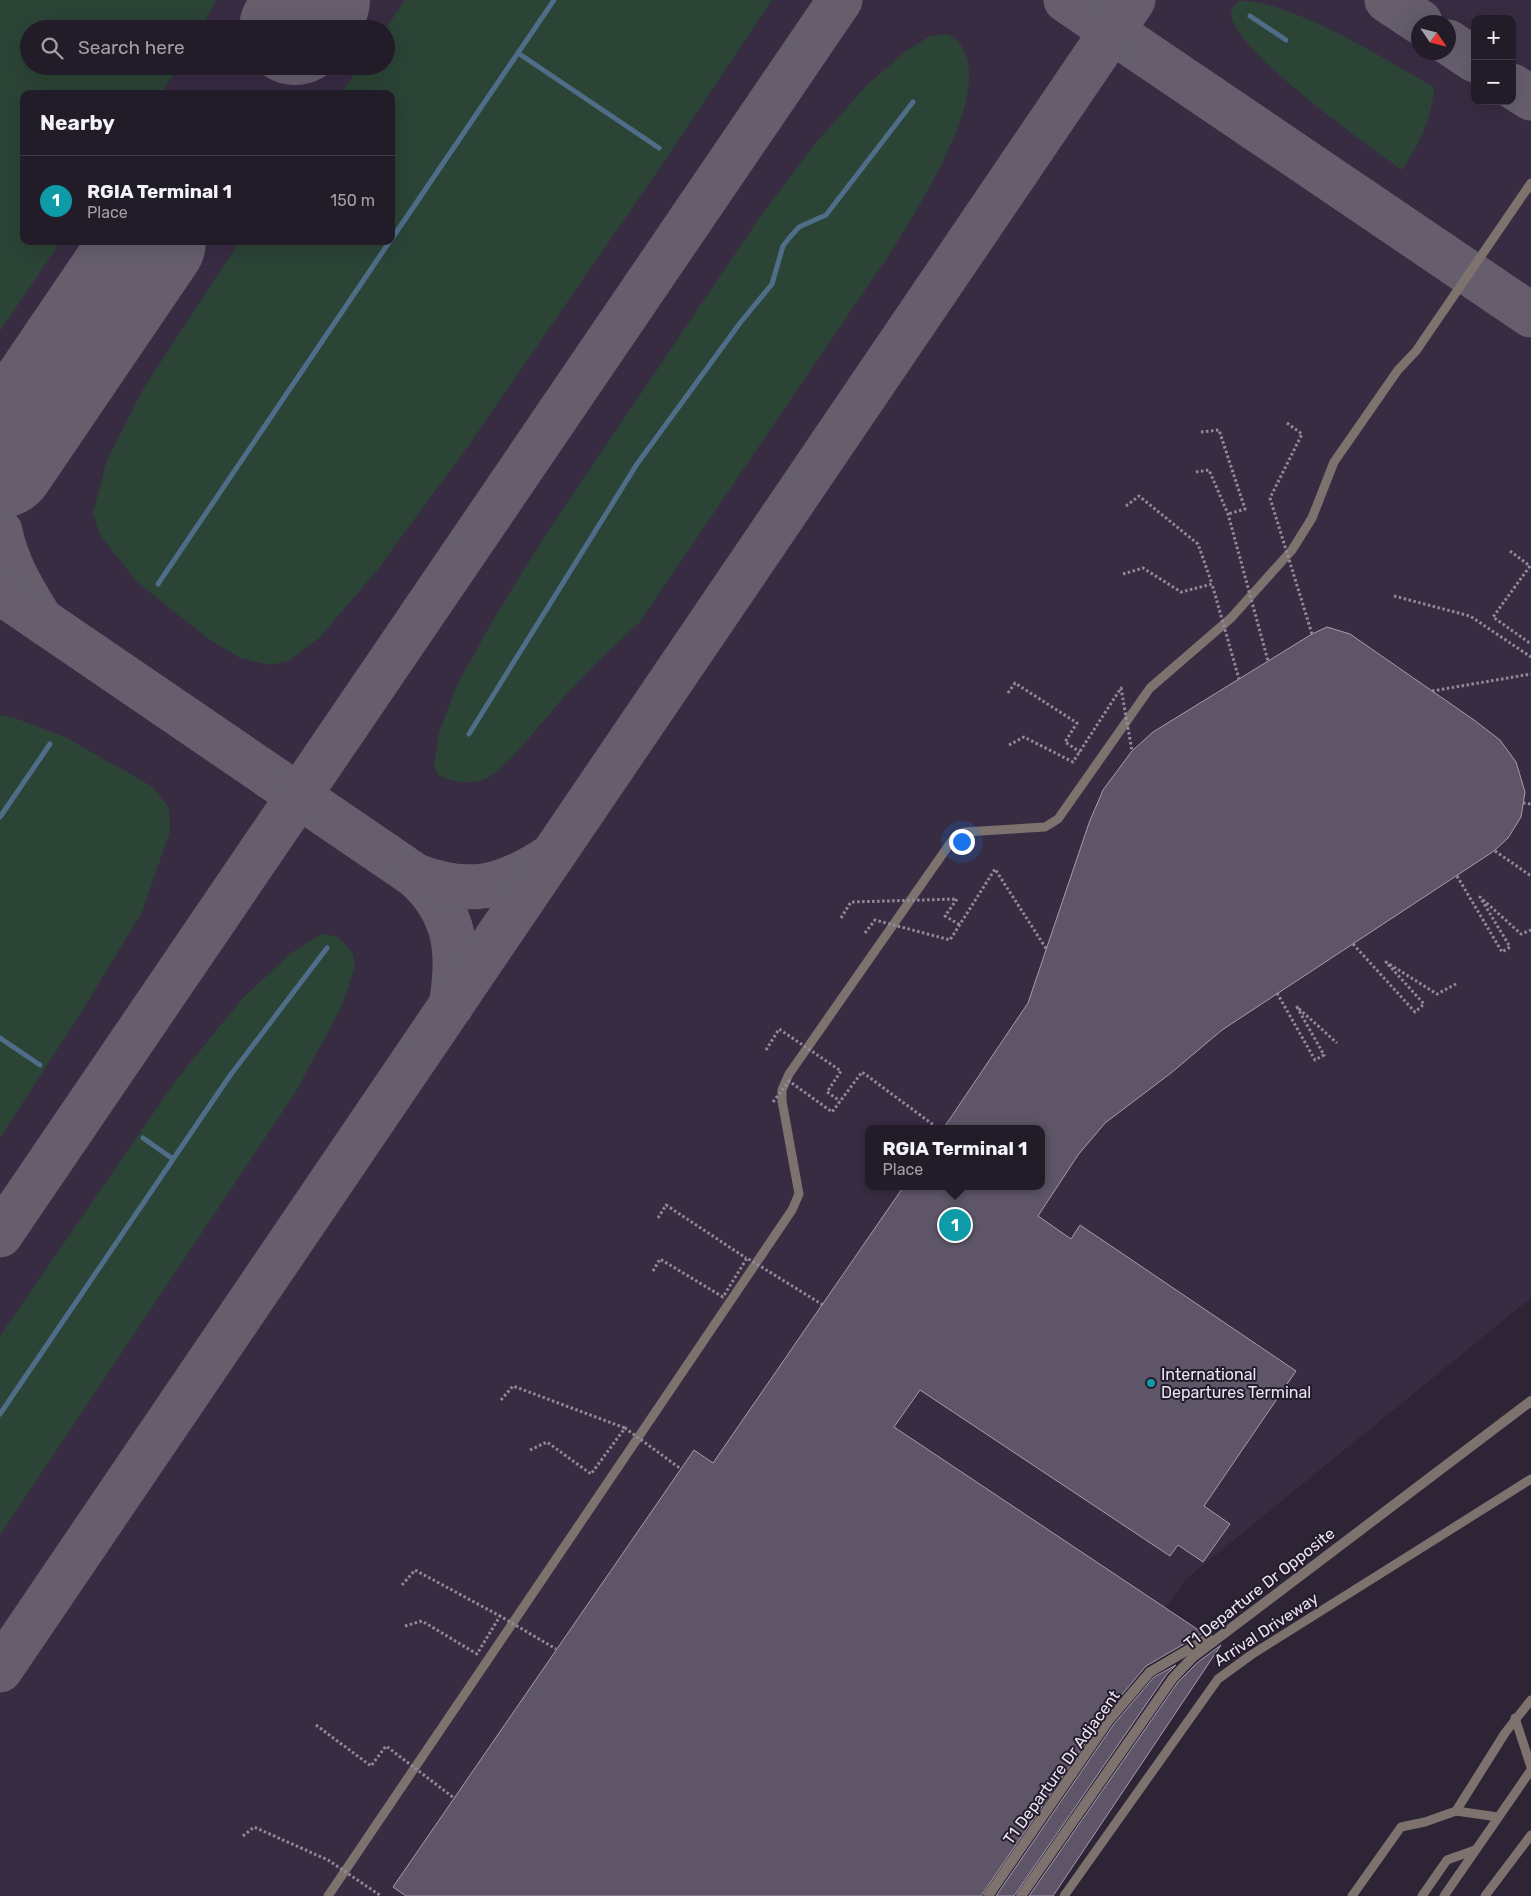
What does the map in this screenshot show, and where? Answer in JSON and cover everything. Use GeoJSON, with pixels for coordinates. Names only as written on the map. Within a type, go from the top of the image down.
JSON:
{"type":"FeatureCollection","features":[{"type":"Feature","properties":{"kind":"street","name":"T1 Departure Dr Opposite"},"geometry":{"type":"LineString","coordinates":[[1021,1896],[1173,1678],[1193,1657],[1242,1618],[1531,1401]]}},
{"type":"Feature","properties":{"kind":"street","name":"T1 Departure Dr Adjacent"},"geometry":{"type":"LineString","coordinates":[[988,1896],[1109,1720],[1150,1672],[1242,1618]]}},
{"type":"Feature","properties":{"kind":"lane"},"geometry":{"type":"LineString","coordinates":[[328,1896],[792,1210],[799,1194],[782,1101],[782,1090],[789,1074],[945,850],[958,834],[965,832],[1045,827],[1058,819],[1150,688],[1231,618],[1292,550],[1312,518],[1334,462],[1398,370],[1416,351],[1531,183]]}},
{"type":"Feature","properties":{"kind":"lane","name":"Arrival Driveway"},"geometry":{"type":"LineString","coordinates":[[1064,1896],[1218,1679],[1251,1655],[1531,1479]]}},
{"type":"Feature","properties":{"kind":"lane"},"geometry":{"type":"LineString","coordinates":[[1456,1811],[1515,1718],[1531,1700]]}},
{"type":"Feature","properties":{"kind":"lane"},"geometry":{"type":"LineString","coordinates":[[1444,1896],[1531,1768],[1515,1718]]}},
{"type":"Feature","properties":{"kind":"lane"},"geometry":{"type":"LineString","coordinates":[[1352,1896],[1401,1827],[1425,1822],[1456,1811],[1498,1817]]}},
{"type":"Feature","properties":{"kind":"lane"},"geometry":{"type":"LineString","coordinates":[[1486,1896],[1531,1835]]}},
{"type":"Feature","properties":{"kind":"lane"},"geometry":{"type":"LineString","coordinates":[[1422,1896],[1447,1860],[1475,1850]]}},
{"type":"Feature","properties":{"kind":"path"},"geometry":{"type":"LineString","coordinates":[[1287,423],[1302,434],[1270,498],[1312,634]]}},
{"type":"Feature","properties":{"kind":"path"},"geometry":{"type":"LineString","coordinates":[[1201,432],[1220,430],[1245,510],[1228,514]]}},
{"type":"Feature","properties":{"kind":"path"},"geometry":{"type":"LineString","coordinates":[[1196,472],[1209,470],[1228,514],[1268,661]]}},
{"type":"Feature","properties":{"kind":"path"},"geometry":{"type":"LineString","coordinates":[[1126,506],[1139,496],[1198,544],[1212,584],[1239,679]]}},
{"type":"Feature","properties":{"kind":"path"},"geometry":{"type":"LineString","coordinates":[[1510,551],[1530,566],[1493,617],[1531,644]]}},
{"type":"Feature","properties":{"kind":"path"},"geometry":{"type":"LineString","coordinates":[[1123,574],[1142,568],[1181,592],[1212,584]]}},
{"type":"Feature","properties":{"kind":"path"},"geometry":{"type":"LineString","coordinates":[[1394,596],[1470,616],[1531,657]]}},
{"type":"Feature","properties":{"kind":"path"},"geometry":{"type":"LineString","coordinates":[[1432,691],[1531,674]]}},
{"type":"Feature","properties":{"kind":"path"},"geometry":{"type":"LineString","coordinates":[[1008,693],[1015,683],[1077,723],[1065,742],[1080,752]]}},
{"type":"Feature","properties":{"kind":"path"},"geometry":{"type":"LineString","coordinates":[[1009,745],[1024,737],[1074,762],[1121,688],[1132,751]]}},
{"type":"Feature","properties":{"kind":"path"},"geometry":{"type":"LineString","coordinates":[[1523,804],[1531,804]]}},
{"type":"Feature","properties":{"kind":"path"},"geometry":{"type":"LineString","coordinates":[[1494,851],[1531,876]]}},
{"type":"Feature","properties":{"kind":"path"},"geometry":{"type":"LineString","coordinates":[[865,934],[874,920],[950,940],[994,870],[1047,950]]}},
{"type":"Feature","properties":{"kind":"path"},"geometry":{"type":"LineString","coordinates":[[1457,876],[1502,952],[1510,947],[1480,897],[1521,934],[1531,930]]}},
{"type":"Feature","properties":{"kind":"path"},"geometry":{"type":"LineString","coordinates":[[841,918],[851,902],[957,899],[946,916],[960,926]]}},
{"type":"Feature","properties":{"kind":"path"},"geometry":{"type":"LineString","coordinates":[[1353,944],[1415,1012],[1424,1004],[1386,962],[1437,994],[1456,984]]}},
{"type":"Feature","properties":{"kind":"path"},"geometry":{"type":"LineString","coordinates":[[1277,993],[1315,1060],[1324,1054],[1297,1007],[1337,1043]]}},
{"type":"Feature","properties":{"kind":"path"},"geometry":{"type":"LineString","coordinates":[[766,1050],[779,1030],[841,1070],[827,1092],[840,1101]]}},
{"type":"Feature","properties":{"kind":"path"},"geometry":{"type":"LineString","coordinates":[[773,1102],[789,1081],[832,1112],[862,1072],[934,1125]]}},
{"type":"Feature","properties":{"kind":"path"},"geometry":{"type":"LineString","coordinates":[[658,1218],[666,1205],[746,1258],[823,1305]]}},
{"type":"Feature","properties":{"kind":"path"},"geometry":{"type":"LineString","coordinates":[[653,1271],[660,1259],[722,1297],[746,1258]]}},
{"type":"Feature","properties":{"kind":"path"},"geometry":{"type":"LineString","coordinates":[[500,1400],[513,1386],[625,1428],[681,1469]]}},
{"type":"Feature","properties":{"kind":"path"},"geometry":{"type":"LineString","coordinates":[[530,1450],[547,1442],[591,1474],[625,1428]]}},
{"type":"Feature","properties":{"kind":"path"},"geometry":{"type":"LineString","coordinates":[[402,1585],[415,1570],[556,1649]]}},
{"type":"Feature","properties":{"kind":"path"},"geometry":{"type":"LineString","coordinates":[[405,1626],[422,1621],[478,1654],[500,1616]]}},
{"type":"Feature","properties":{"kind":"path"},"geometry":{"type":"LineString","coordinates":[[316,1725],[371,1766],[386,1746],[454,1798]]}},
{"type":"Feature","properties":{"kind":"path"},"geometry":{"type":"LineString","coordinates":[[243,1836],[254,1827],[328,1860],[381,1896]]}},
{"type":"Feature","properties":{"kind":"shaded area"},"geometry":{"type":"Polygon","coordinates":[[[0,0],[1531,0],[1531,1298],[1186,1579],[960,1896],[0,1896],[0,0]]]}},
{"type":"Feature","properties":{"kind":"green space"},"geometry":{"type":"Polygon","coordinates":[[[0,0],[216,0],[206,20],[20,20],[20,75],[173,75],[164,90],[20,90],[20,245],[58,245],[0,331],[0,0]]]}},
{"type":"Feature","properties":{"kind":"green space"},"geometry":{"type":"Polygon","coordinates":[[[405,0],[772,0],[659,169],[471,442],[378,569],[320,637],[289,661],[269,665],[240,658],[206,637],[137,582],[100,535],[93,513],[107,460],[143,389],[237,245],[395,245],[395,90],[344,90],[354,75],[395,75],[395,20],[391,20],[405,0]]]}},
{"type":"Feature","properties":{"kind":"green space"},"geometry":{"type":"Polygon","coordinates":[[[1240,1],[1261,3],[1286,10],[1312,21],[1366,48],[1434,87],[1431,110],[1424,131],[1402,170],[1305,97],[1254,50],[1237,29],[1231,13],[1233,7],[1240,1]]]}},
{"type":"Feature","properties":{"kind":"green space"},"geometry":{"type":"Polygon","coordinates":[[[948,34],[964,51],[969,75],[965,104],[940,168],[897,243],[639,623],[587,673],[513,757],[493,774],[479,781],[467,782],[455,781],[438,775],[434,766],[439,733],[457,685],[493,620],[546,534],[760,217],[814,145],[866,86],[906,51],[930,36],[948,34]]]}},
{"type":"Feature","properties":{"kind":"green space"},"geometry":{"type":"Polygon","coordinates":[[[0,715],[15,718],[65,737],[153,787],[169,808],[170,831],[142,912],[84,1008],[0,1138],[0,715]]]}},
{"type":"Feature","properties":{"kind":"green space"},"geometry":{"type":"Polygon","coordinates":[[[321,934],[336,936],[342,940],[353,954],[355,967],[342,1006],[295,1093],[0,1535],[0,1336],[176,1080],[242,999],[291,953],[321,934]]]}},
{"type":"Feature","properties":{"kind":"building"},"geometry":{"type":"Polygon","coordinates":[[[1327,627],[1350,634],[1474,720],[1500,740],[1516,762],[1525,792],[1521,817],[1508,838],[1494,851],[1222,1030],[1171,1073],[1105,1123],[1078,1155],[1038,1216],[1071,1239],[1080,1225],[1296,1371],[1204,1506],[1230,1524],[1203,1562],[1178,1545],[1170,1556],[920,1390],[894,1427],[1203,1633],[1146,1666],[1104,1716],[981,1896],[406,1896],[393,1887],[694,1450],[713,1463],[901,1190],[1045,1190],[1045,1125],[946,1125],[1028,1003],[1089,823],[1103,790],[1132,751],[1153,732],[1312,634],[1327,627]]]}},
{"type":"Feature","properties":{"kind":"building"},"geometry":{"type":"Polygon","coordinates":[[[1221,1645],[1053,1896],[1029,1896],[1178,1682],[1198,1662],[1221,1645]]]}},
{"type":"Feature","properties":{"kind":"building"},"geometry":{"type":"Polygon","coordinates":[[[1176,1665],[1167,1674],[1014,1896],[996,1896],[1114,1724],[1154,1677],[1176,1665]]]}},
{"type":"Feature","properties":{"kind":"waterway"},"geometry":{"type":"LineString","coordinates":[[395,234],[554,0]]}},
{"type":"Feature","properties":{"kind":"waterway"},"geometry":{"type":"LineString","coordinates":[[1250,16],[1286,40]]}},
{"type":"Feature","properties":{"kind":"waterway"},"geometry":{"type":"LineString","coordinates":[[518,53],[659,148]]}},
{"type":"Feature","properties":{"kind":"waterway"},"geometry":{"type":"LineString","coordinates":[[469,734],[637,464],[740,323],[772,284],[783,246],[799,227],[826,215],[913,102]]}},
{"type":"Feature","properties":{"kind":"waterway"},"geometry":{"type":"LineString","coordinates":[[158,584],[387,245]]}},
{"type":"Feature","properties":{"kind":"waterway"},"geometry":{"type":"LineString","coordinates":[[0,817],[50,744]]}},
{"type":"Feature","properties":{"kind":"waterway"},"geometry":{"type":"LineString","coordinates":[[0,1414],[229,1077],[327,948]]}},
{"type":"Feature","properties":{"kind":"waterway"},"geometry":{"type":"LineString","coordinates":[[0,1038],[40,1065]]}},
{"type":"Feature","properties":{"kind":"waterway"},"geometry":{"type":"LineString","coordinates":[[143,1138],[173,1159]]}},
{"type":"Feature","properties":{"kind":"taxiway"},"geometry":{"type":"LineString","coordinates":[[0,1235],[840,0]]}},
{"type":"Feature","properties":{"kind":"taxiway"},"geometry":{"type":"LineString","coordinates":[[1066,0],[1531,315]]}},
{"type":"Feature","properties":{"kind":"taxiway"},"geometry":{"type":"LineString","coordinates":[[0,1670],[1133,0]]}},
{"type":"Feature","properties":{"kind":"taxiway"},"geometry":{"type":"LineString","coordinates":[[1387,0],[1411,16]]}},
{"type":"Feature","properties":{"kind":"taxiway"},"geometry":{"type":"LineString","coordinates":[[1456,47],[1471,57]]}},
{"type":"Feature","properties":{"kind":"taxiway"},"geometry":{"type":"LineString","coordinates":[[1516,89],[1531,98]]}},
{"type":"Feature","properties":{"kind":"taxiway"},"geometry":{"type":"LineString","coordinates":[[0,499],[2,481],[11,446]]}},
{"type":"Feature","properties":{"kind":"taxiway"},"geometry":{"type":"LineString","coordinates":[[0,531],[10,565],[39,617]]}},
{"type":"Feature","properties":{"kind":"taxiway"},"geometry":{"type":"LineString","coordinates":[[0,592],[416,876],[430,890],[440,905],[452,935],[455,969],[451,1006]]}},
{"type":"Feature","properties":{"kind":"taxiway"},"geometry":{"type":"LineString","coordinates":[[416,876],[453,886],[486,886],[517,876],[550,857]]}},
{"type":"Feature","properties":{"kind":"runway"},"geometry":{"type":"LineString","coordinates":[[301,20],[314,0]]}},
{"type":"Feature","properties":{"kind":"runway"},"geometry":{"type":"LineString","coordinates":[[0,462],[147,245]]}},
{"type":"Feature","properties":{"kind":"place","name":"RGIA Terminal 1"},"geometry":{"type":"Point","coordinates":[955,1225]}},
{"type":"Feature","properties":{"kind":"place","name":"International Departures Terminal"},"geometry":{"type":"Point","coordinates":[1151,1383]}}]}
